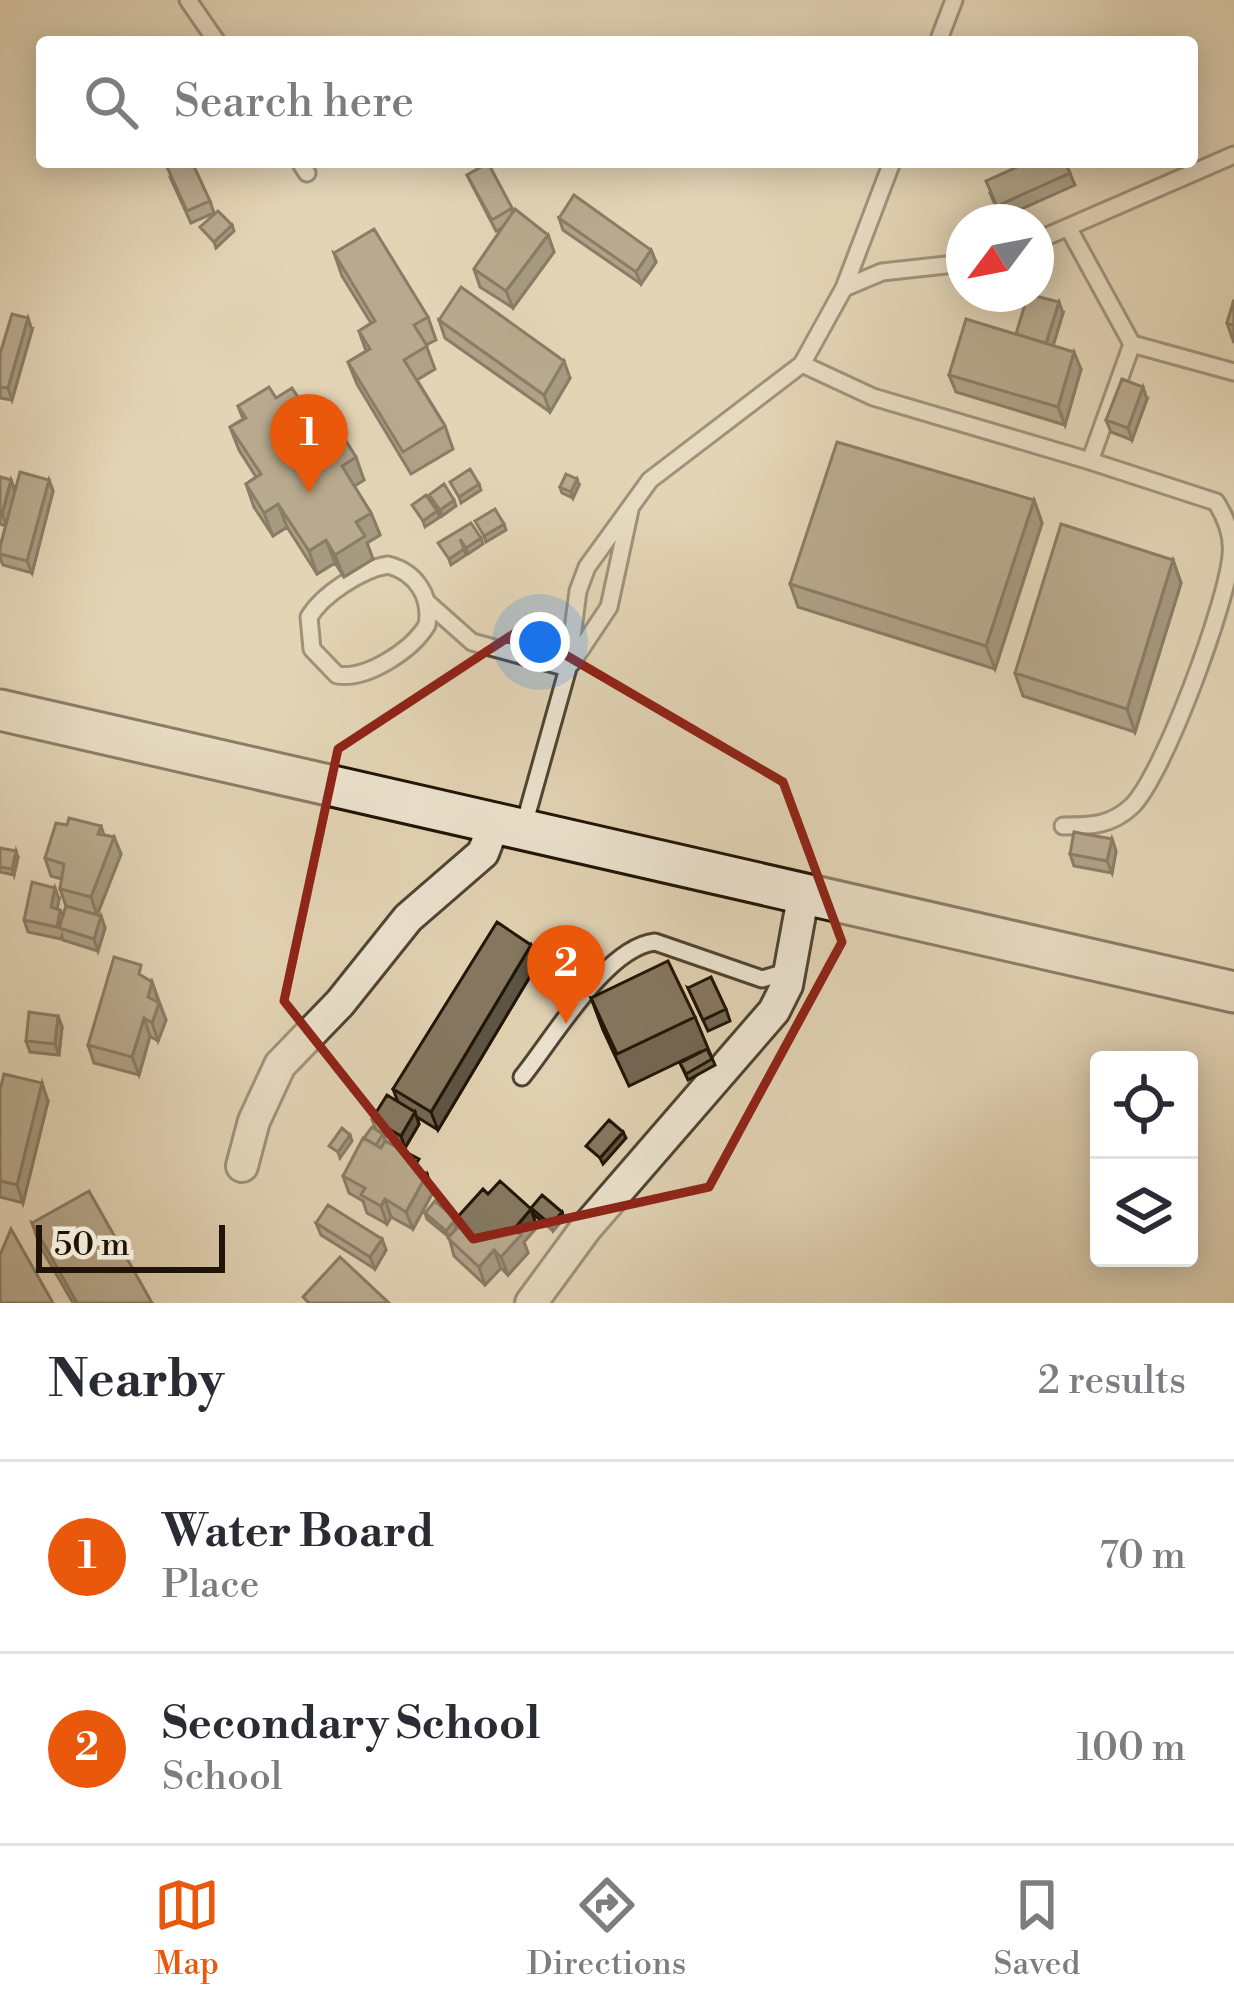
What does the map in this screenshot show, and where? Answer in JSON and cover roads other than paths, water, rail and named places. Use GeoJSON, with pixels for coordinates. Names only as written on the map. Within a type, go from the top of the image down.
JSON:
{"type":"FeatureCollection","features":[{"type":"Feature","properties":{"kind":"main road"},"geometry":{"type":"LineString","coordinates":[[0,710],[510,822],[1234,992]]}},
{"type":"Feature","properties":{"kind":"street"},"geometry":{"type":"LineString","coordinates":[[242,1166],[280,1066],[408,918],[483,854],[510,822]]}},
{"type":"Feature","properties":{"kind":"street"},"geometry":{"type":"LineString","coordinates":[[531,1303],[586,1228],[774,1011],[792,965],[804,892]]}},
{"type":"Feature","properties":{"kind":"lane"},"geometry":{"type":"LineString","coordinates":[[188,0],[213,36]]}},
{"type":"Feature","properties":{"kind":"lane"},"geometry":{"type":"LineString","coordinates":[[940,36],[954,0]]}},
{"type":"Feature","properties":{"kind":"lane"},"geometry":{"type":"LineString","coordinates":[[1054,235],[1234,155]]}},
{"type":"Feature","properties":{"kind":"lane"},"geometry":{"type":"LineString","coordinates":[[510,822],[568,668],[578,592],[587,567],[650,480],[679,453],[802,364],[844,288],[890,168]]}},
{"type":"Feature","properties":{"kind":"lane"},"geometry":{"type":"LineString","coordinates":[[1070,229],[1132,344],[1234,372]]}},
{"type":"Feature","properties":{"kind":"lane"},"geometry":{"type":"LineString","coordinates":[[844,288],[882,272],[946,265]]}},
{"type":"Feature","properties":{"kind":"lane"},"geometry":{"type":"LineString","coordinates":[[1090,460],[1132,344]]}},
{"type":"Feature","properties":{"kind":"lane"},"geometry":{"type":"LineString","coordinates":[[802,364],[873,397],[1216,502],[1230,533],[1231,556],[1218,605],[1150,785],[1120,816],[1100,825],[1063,826]]}},
{"type":"Feature","properties":{"kind":"lane"},"geometry":{"type":"LineString","coordinates":[[568,668],[609,607],[631,507]]}},
{"type":"Feature","properties":{"kind":"lane"},"geometry":{"type":"LineString","coordinates":[[428,603],[422,634],[358,676],[328,669],[308,638],[314,608],[378,567],[408,573],[428,603],[472,642],[568,668]]}},
{"type":"Feature","properties":{"kind":"lane"},"geometry":{"type":"LineString","coordinates":[[522,1077],[612,963],[639,944],[655,942],[762,979],[775,979],[792,965]]}},
{"type":"Feature","properties":{"kind":"place","name":"Water Board"},"geometry":{"type":"Point","coordinates":[309,493]}},
{"type":"Feature","properties":{"kind":"place","name":"Secondary School"},"geometry":{"type":"Point","coordinates":[566,1024]}}]}
